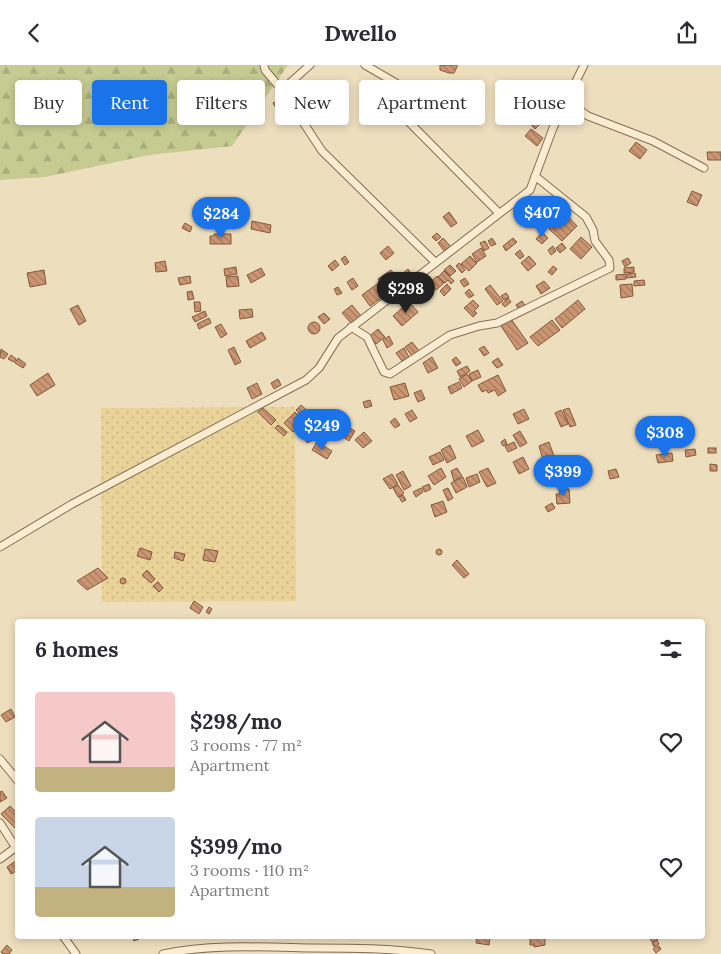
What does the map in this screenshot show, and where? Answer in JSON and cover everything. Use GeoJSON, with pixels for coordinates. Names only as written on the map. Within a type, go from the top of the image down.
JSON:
{"type":"FeatureCollection","features":[{"type":"Feature","properties":{"kind":"street"},"geometry":{"type":"LineString","coordinates":[[264,65],[275,84]]}},
{"type":"Feature","properties":{"kind":"street"},"geometry":{"type":"LineString","coordinates":[[295,80],[310,65]]}},
{"type":"Feature","properties":{"kind":"street"},"geometry":{"type":"LineString","coordinates":[[365,65],[396,83],[395,103],[399,112],[499,213]]}},
{"type":"Feature","properties":{"kind":"street"},"geometry":{"type":"LineString","coordinates":[[576,80],[584,65]]}},
{"type":"Feature","properties":{"kind":"street"},"geometry":{"type":"LineString","coordinates":[[584,113],[653,141],[704,168]]}},
{"type":"Feature","properties":{"kind":"street"},"geometry":{"type":"LineString","coordinates":[[305,125],[322,151],[434,263]]}},
{"type":"Feature","properties":{"kind":"street"},"geometry":{"type":"LineString","coordinates":[[0,547],[72,504],[306,380],[319,368],[338,338],[351,327],[525,195],[536,175],[554,125]]}},
{"type":"Feature","properties":{"kind":"street"},"geometry":{"type":"LineString","coordinates":[[351,327],[367,337],[384,372],[393,373],[450,335],[479,326],[497,323],[610,268],[609,259],[595,241],[593,230],[586,217],[536,175]]}},
{"type":"Feature","properties":{"kind":"street"},"geometry":{"type":"LineString","coordinates":[[0,759],[15,777]]}},
{"type":"Feature","properties":{"kind":"street"},"geometry":{"type":"LineString","coordinates":[[0,823],[15,847]]}},
{"type":"Feature","properties":{"kind":"street"},"geometry":{"type":"LineString","coordinates":[[0,859],[15,850]]}},
{"type":"Feature","properties":{"kind":"street"},"geometry":{"type":"LineString","coordinates":[[65,939],[76,954]]}},
{"type":"Feature","properties":{"kind":"street"},"geometry":{"type":"LineString","coordinates":[[163,954],[200,949],[262,947],[401,949],[430,954]]}},
{"type":"Feature","properties":{"kind":"street"},"geometry":{"type":"LineString","coordinates":[[329,948],[340,954]]}},
{"type":"Feature","properties":{"kind":"green space"},"geometry":{"type":"Polygon","coordinates":[[[0,65],[288,65],[278,80],[275,80],[275,84],[265,98],[265,80],[177,80],[177,125],[247,125],[232,146],[149,155],[45,177],[0,180],[0,65]]]}},
{"type":"Feature","properties":{"kind":"sand"},"geometry":{"type":"Polygon","coordinates":[[[295,407],[296,601],[102,602],[101,408],[295,407]]]}},
{"type":"Feature","properties":{"kind":"building"},"geometry":{"type":"Polygon","coordinates":[[[440,65],[457,65],[457,67],[454,73],[449,73],[440,70],[440,65]]]}},
{"type":"Feature","properties":{"kind":"building"},"geometry":{"type":"Polygon","coordinates":[[[531,129],[543,138],[537,146],[525,136],[531,129]]]}},
{"type":"Feature","properties":{"kind":"building"},"geometry":{"type":"Polygon","coordinates":[[[636,142],[647,150],[640,159],[629,151],[636,142]]]}},
{"type":"Feature","properties":{"kind":"building"},"geometry":{"type":"Polygon","coordinates":[[[707,152],[721,152],[721,160],[708,160],[707,152]]]}},
{"type":"Feature","properties":{"kind":"building"},"geometry":{"type":"Polygon","coordinates":[[[692,191],[702,195],[697,206],[687,202],[692,191]]]}},
{"type":"Feature","properties":{"kind":"building"},"geometry":{"type":"Polygon","coordinates":[[[203,208],[212,213],[206,222],[198,217],[203,208]]]}},
{"type":"Feature","properties":{"kind":"building"},"geometry":{"type":"Polygon","coordinates":[[[449,212],[457,223],[451,227],[443,217],[449,212]]]}},
{"type":"Feature","properties":{"kind":"building"},"geometry":{"type":"Polygon","coordinates":[[[565,213],[577,226],[562,241],[549,229],[565,213]]]}},
{"type":"Feature","properties":{"kind":"building"},"geometry":{"type":"Polygon","coordinates":[[[252,221],[271,225],[270,233],[251,229],[252,221]]]}},
{"type":"Feature","properties":{"kind":"building"},"geometry":{"type":"Polygon","coordinates":[[[185,223],[192,227],[190,232],[182,228],[185,223]]]}},
{"type":"Feature","properties":{"kind":"building"},"geometry":{"type":"Polygon","coordinates":[[[542,232],[548,238],[542,244],[536,239],[542,232]]]}},
{"type":"Feature","properties":{"kind":"building"},"geometry":{"type":"Polygon","coordinates":[[[437,233],[441,237],[436,241],[432,237],[437,233]]]}},
{"type":"Feature","properties":{"kind":"building"},"geometry":{"type":"Polygon","coordinates":[[[214,234],[231,234],[231,244],[210,244],[210,236],[214,236],[214,234]]]}},
{"type":"Feature","properties":{"kind":"building"},"geometry":{"type":"Polygon","coordinates":[[[581,237],[592,247],[581,259],[570,249],[581,237]]]}},
{"type":"Feature","properties":{"kind":"building"},"geometry":{"type":"Polygon","coordinates":[[[443,238],[451,247],[445,252],[438,243],[443,238]]]}},
{"type":"Feature","properties":{"kind":"building"},"geometry":{"type":"Polygon","coordinates":[[[492,238],[496,244],[491,246],[488,241],[492,238]]]}},
{"type":"Feature","properties":{"kind":"building"},"geometry":{"type":"Polygon","coordinates":[[[513,238],[517,242],[506,251],[503,246],[513,238]]]}},
{"type":"Feature","properties":{"kind":"building"},"geometry":{"type":"Polygon","coordinates":[[[485,241],[489,248],[484,251],[480,243],[485,241]]]}},
{"type":"Feature","properties":{"kind":"building"},"geometry":{"type":"Polygon","coordinates":[[[562,243],[566,248],[560,253],[556,248],[562,243]]]}},
{"type":"Feature","properties":{"kind":"building"},"geometry":{"type":"Polygon","coordinates":[[[388,246],[394,253],[386,260],[380,253],[388,246]]]}},
{"type":"Feature","properties":{"kind":"building"},"geometry":{"type":"Polygon","coordinates":[[[553,246],[556,251],[551,255],[548,250],[553,246]]]}},
{"type":"Feature","properties":{"kind":"building"},"geometry":{"type":"Polygon","coordinates":[[[481,248],[486,256],[477,262],[472,254],[481,248]]]}},
{"type":"Feature","properties":{"kind":"building"},"geometry":{"type":"Polygon","coordinates":[[[520,250],[524,256],[520,259],[515,254],[520,250]]]}},
{"type":"Feature","properties":{"kind":"building"},"geometry":{"type":"Polygon","coordinates":[[[345,256],[349,262],[345,265],[341,259],[345,256]]]}},
{"type":"Feature","properties":{"kind":"building"},"geometry":{"type":"Polygon","coordinates":[[[470,256],[477,263],[469,271],[461,264],[470,256]]]}},
{"type":"Feature","properties":{"kind":"building"},"geometry":{"type":"Polygon","coordinates":[[[529,256],[536,264],[528,271],[521,263],[529,256]]]}},
{"type":"Feature","properties":{"kind":"building"},"geometry":{"type":"Polygon","coordinates":[[[628,258],[631,263],[625,267],[622,261],[628,258]]]}},
{"type":"Feature","properties":{"kind":"building"},"geometry":{"type":"Polygon","coordinates":[[[335,260],[339,265],[332,271],[328,266],[335,260]]]}},
{"type":"Feature","properties":{"kind":"building"},"geometry":{"type":"Polygon","coordinates":[[[165,261],[167,271],[156,272],[155,263],[165,261]]]}},
{"type":"Feature","properties":{"kind":"building"},"geometry":{"type":"Polygon","coordinates":[[[459,263],[465,270],[462,273],[456,266],[459,263]]]}},
{"type":"Feature","properties":{"kind":"building"},"geometry":{"type":"Polygon","coordinates":[[[450,265],[456,271],[450,276],[444,270],[450,265]]]}},
{"type":"Feature","properties":{"kind":"building"},"geometry":{"type":"Polygon","coordinates":[[[553,266],[557,269],[552,275],[548,272],[553,266]]]}},
{"type":"Feature","properties":{"kind":"building"},"geometry":{"type":"Polygon","coordinates":[[[236,267],[237,274],[225,276],[224,269],[236,267]]]}},
{"type":"Feature","properties":{"kind":"building"},"geometry":{"type":"Polygon","coordinates":[[[634,267],[634,272],[624,273],[624,268],[634,267]]]}},
{"type":"Feature","properties":{"kind":"building"},"geometry":{"type":"Polygon","coordinates":[[[261,268],[265,275],[251,283],[247,275],[261,268]]]}},
{"type":"Feature","properties":{"kind":"building"},"geometry":{"type":"Polygon","coordinates":[[[408,269],[414,277],[407,283],[401,275],[408,269]]]}},
{"type":"Feature","properties":{"kind":"building"},"geometry":{"type":"Polygon","coordinates":[[[44,270],[46,284],[30,287],[27,273],[44,270]]]}},
{"type":"Feature","properties":{"kind":"building"},"geometry":{"type":"Polygon","coordinates":[[[391,270],[403,285],[390,294],[378,279],[391,270]]]}},
{"type":"Feature","properties":{"kind":"building"},"geometry":{"type":"Polygon","coordinates":[[[444,271],[454,281],[451,284],[448,280],[445,283],[438,277],[444,271]]]}},
{"type":"Feature","properties":{"kind":"building"},"geometry":{"type":"Polygon","coordinates":[[[635,273],[636,277],[627,278],[627,274],[635,273]]]}},
{"type":"Feature","properties":{"kind":"building"},"geometry":{"type":"Polygon","coordinates":[[[626,274],[626,279],[616,280],[616,275],[626,274]]]}},
{"type":"Feature","properties":{"kind":"building"},"geometry":{"type":"Polygon","coordinates":[[[190,276],[191,283],[180,285],[178,278],[190,276]]]}},
{"type":"Feature","properties":{"kind":"building"},"geometry":{"type":"Polygon","coordinates":[[[238,276],[239,286],[227,287],[226,277],[238,276]]]}},
{"type":"Feature","properties":{"kind":"building"},"geometry":{"type":"Polygon","coordinates":[[[437,276],[444,283],[436,290],[429,283],[437,276]]]}},
{"type":"Feature","properties":{"kind":"building"},"geometry":{"type":"Polygon","coordinates":[[[353,278],[358,286],[352,290],[347,282],[353,278]]]}},
{"type":"Feature","properties":{"kind":"building"},"geometry":{"type":"Polygon","coordinates":[[[465,278],[469,284],[464,287],[460,281],[465,278]]]}},
{"type":"Feature","properties":{"kind":"building"},"geometry":{"type":"Polygon","coordinates":[[[644,280],[645,285],[634,286],[634,281],[644,280]]]}},
{"type":"Feature","properties":{"kind":"building"},"geometry":{"type":"Polygon","coordinates":[[[544,281],[550,288],[541,294],[536,286],[544,281]]]}},
{"type":"Feature","properties":{"kind":"building"},"geometry":{"type":"Polygon","coordinates":[[[377,284],[385,295],[370,306],[362,295],[377,284]]]}},
{"type":"Feature","properties":{"kind":"building"},"geometry":{"type":"Polygon","coordinates":[[[447,284],[451,289],[444,296],[440,291],[447,284]]]}},
{"type":"Feature","properties":{"kind":"building"},"geometry":{"type":"Polygon","coordinates":[[[632,284],[633,296],[621,298],[620,285],[632,284]]]}},
{"type":"Feature","properties":{"kind":"building"},"geometry":{"type":"Polygon","coordinates":[[[490,285],[503,301],[497,305],[485,289],[490,285]]]}},
{"type":"Feature","properties":{"kind":"building"},"geometry":{"type":"Polygon","coordinates":[[[338,287],[342,293],[337,295],[334,289],[338,287]]]}},
{"type":"Feature","properties":{"kind":"building"},"geometry":{"type":"Polygon","coordinates":[[[469,289],[474,295],[469,298],[465,293],[469,289]]]}},
{"type":"Feature","properties":{"kind":"building"},"geometry":{"type":"Polygon","coordinates":[[[192,291],[194,299],[188,300],[187,292],[192,291]]]}},
{"type":"Feature","properties":{"kind":"building"},"geometry":{"type":"Polygon","coordinates":[[[506,293],[509,297],[504,300],[501,296],[506,293]]]}},
{"type":"Feature","properties":{"kind":"building"},"geometry":{"type":"Polygon","coordinates":[[[508,298],[511,302],[505,307],[502,304],[508,298]]]}},
{"type":"Feature","properties":{"kind":"building"},"geometry":{"type":"Polygon","coordinates":[[[473,300],[479,306],[474,311],[477,313],[473,317],[464,308],[473,300]]]}},
{"type":"Feature","properties":{"kind":"building"},"geometry":{"type":"Polygon","coordinates":[[[578,300],[585,309],[562,328],[555,319],[578,300]]]}},
{"type":"Feature","properties":{"kind":"building"},"geometry":{"type":"Polygon","coordinates":[[[522,301],[526,307],[520,311],[516,305],[522,301]]]}},
{"type":"Feature","properties":{"kind":"building"},"geometry":{"type":"Polygon","coordinates":[[[194,302],[200,302],[201,311],[195,312],[194,302]]]}},
{"type":"Feature","properties":{"kind":"building"},"geometry":{"type":"Polygon","coordinates":[[[409,302],[418,312],[402,326],[393,316],[409,302]]]}},
{"type":"Feature","properties":{"kind":"building"},"geometry":{"type":"Polygon","coordinates":[[[78,305],[86,321],[79,325],[70,309],[78,305]]]}},
{"type":"Feature","properties":{"kind":"building"},"geometry":{"type":"Polygon","coordinates":[[[352,305],[361,316],[352,324],[342,313],[352,305]]]}},
{"type":"Feature","properties":{"kind":"building"},"geometry":{"type":"Polygon","coordinates":[[[252,309],[253,317],[240,319],[239,310],[252,309]]]}},
{"type":"Feature","properties":{"kind":"building"},"geometry":{"type":"Polygon","coordinates":[[[205,311],[207,316],[195,322],[192,317],[205,311]]]}},
{"type":"Feature","properties":{"kind":"building"},"geometry":{"type":"Polygon","coordinates":[[[324,313],[330,319],[324,324],[318,317],[324,313]]]}},
{"type":"Feature","properties":{"kind":"building"},"geometry":{"type":"Polygon","coordinates":[[[209,318],[211,323],[199,329],[197,324],[209,318]]]}},
{"type":"Feature","properties":{"kind":"building"},"geometry":{"type":"Polygon","coordinates":[[[511,319],[528,343],[517,350],[501,326],[511,319]]]}},
{"type":"Feature","properties":{"kind":"building"},"geometry":{"type":"Polygon","coordinates":[[[552,320],[560,330],[538,346],[530,337],[552,320]]]}},
{"type":"Feature","properties":{"kind":"building"},"geometry":{"type":"Polygon","coordinates":[[[312,322],[316,322],[320,328],[316,334],[312,334],[308,330],[308,326],[312,322]]]}},
{"type":"Feature","properties":{"kind":"building"},"geometry":{"type":"Polygon","coordinates":[[[221,324],[227,334],[221,338],[215,327],[221,324]]]}},
{"type":"Feature","properties":{"kind":"building"},"geometry":{"type":"Polygon","coordinates":[[[378,329],[385,337],[376,344],[370,336],[378,329]]]}},
{"type":"Feature","properties":{"kind":"building"},"geometry":{"type":"Polygon","coordinates":[[[262,332],[266,339],[250,348],[246,341],[262,332]]]}},
{"type":"Feature","properties":{"kind":"building"},"geometry":{"type":"Polygon","coordinates":[[[389,336],[393,344],[387,348],[383,340],[389,336]]]}},
{"type":"Feature","properties":{"kind":"building"},"geometry":{"type":"Polygon","coordinates":[[[412,342],[420,352],[413,357],[405,347],[412,342]]]}},
{"type":"Feature","properties":{"kind":"building"},"geometry":{"type":"Polygon","coordinates":[[[484,346],[489,353],[484,356],[479,349],[484,346]]]}},
{"type":"Feature","properties":{"kind":"building"},"geometry":{"type":"Polygon","coordinates":[[[234,347],[241,362],[235,365],[228,350],[234,347]]]}},
{"type":"Feature","properties":{"kind":"building"},"geometry":{"type":"Polygon","coordinates":[[[404,348],[409,357],[402,361],[396,353],[404,348]]]}},
{"type":"Feature","properties":{"kind":"building"},"geometry":{"type":"Polygon","coordinates":[[[1,349],[8,354],[4,359],[0,357],[1,349]]]}},
{"type":"Feature","properties":{"kind":"building"},"geometry":{"type":"Polygon","coordinates":[[[11,355],[16,359],[14,362],[8,359],[11,355]]]}},
{"type":"Feature","properties":{"kind":"building"},"geometry":{"type":"Polygon","coordinates":[[[432,357],[438,368],[428,373],[423,363],[432,357]]]}},
{"type":"Feature","properties":{"kind":"building"},"geometry":{"type":"Polygon","coordinates":[[[456,357],[461,363],[456,366],[452,360],[456,357]]]}},
{"type":"Feature","properties":{"kind":"building"},"geometry":{"type":"Polygon","coordinates":[[[18,358],[26,364],[23,368],[15,363],[18,358]]]}},
{"type":"Feature","properties":{"kind":"building"},"geometry":{"type":"Polygon","coordinates":[[[498,358],[503,365],[497,368],[492,362],[498,358]]]}},
{"type":"Feature","properties":{"kind":"building"},"geometry":{"type":"Polygon","coordinates":[[[467,366],[470,371],[460,377],[457,371],[467,366]]]}},
{"type":"Feature","properties":{"kind":"building"},"geometry":{"type":"Polygon","coordinates":[[[478,370],[481,377],[472,381],[469,374],[478,370]]]}},
{"type":"Feature","properties":{"kind":"building"},"geometry":{"type":"Polygon","coordinates":[[[48,373],[55,385],[37,396],[30,385],[48,373]]]}},
{"type":"Feature","properties":{"kind":"building"},"geometry":{"type":"Polygon","coordinates":[[[467,374],[472,381],[464,387],[459,379],[467,374]]]}},
{"type":"Feature","properties":{"kind":"building"},"geometry":{"type":"Polygon","coordinates":[[[498,375],[506,391],[498,396],[495,390],[488,393],[487,390],[482,392],[478,385],[498,375]]]}},
{"type":"Feature","properties":{"kind":"building"},"geometry":{"type":"Polygon","coordinates":[[[278,379],[281,385],[274,389],[271,383],[278,379]]]}},
{"type":"Feature","properties":{"kind":"building"},"geometry":{"type":"Polygon","coordinates":[[[459,382],[462,388],[451,394],[448,387],[459,382]]]}},
{"type":"Feature","properties":{"kind":"building"},"geometry":{"type":"Polygon","coordinates":[[[257,383],[262,394],[252,399],[247,388],[257,383]]]}},
{"type":"Feature","properties":{"kind":"building"},"geometry":{"type":"Polygon","coordinates":[[[405,383],[409,396],[394,400],[390,387],[405,383]]]}},
{"type":"Feature","properties":{"kind":"building"},"geometry":{"type":"Polygon","coordinates":[[[421,390],[425,399],[418,402],[414,393],[421,390]]]}},
{"type":"Feature","properties":{"kind":"building"},"geometry":{"type":"Polygon","coordinates":[[[370,400],[372,406],[365,408],[363,402],[370,400]]]}},
{"type":"Feature","properties":{"kind":"building"},"geometry":{"type":"Polygon","coordinates":[[[301,405],[310,413],[304,418],[296,410],[301,405]]]}},
{"type":"Feature","properties":{"kind":"building"},"geometry":{"type":"Polygon","coordinates":[[[263,408],[276,420],[271,425],[258,412],[263,408]]]}},
{"type":"Feature","properties":{"kind":"building"},"geometry":{"type":"Polygon","coordinates":[[[569,408],[576,425],[570,427],[563,410],[569,408]]]}},
{"type":"Feature","properties":{"kind":"building"},"geometry":{"type":"Polygon","coordinates":[[[524,409],[529,419],[518,424],[513,414],[524,409]]]}},
{"type":"Feature","properties":{"kind":"building"},"geometry":{"type":"Polygon","coordinates":[[[412,410],[417,418],[410,422],[405,414],[412,410]]]}},
{"type":"Feature","properties":{"kind":"building"},"geometry":{"type":"Polygon","coordinates":[[[561,410],[568,424],[561,427],[555,413],[561,410]]]}},
{"type":"Feature","properties":{"kind":"building"},"geometry":{"type":"Polygon","coordinates":[[[295,412],[304,421],[293,432],[284,423],[295,412]]]}},
{"type":"Feature","properties":{"kind":"building"},"geometry":{"type":"Polygon","coordinates":[[[325,413],[330,419],[324,423],[320,417],[325,413]]]}},
{"type":"Feature","properties":{"kind":"building"},"geometry":{"type":"Polygon","coordinates":[[[395,418],[400,425],[395,428],[390,422],[395,418]]]}},
{"type":"Feature","properties":{"kind":"building"},"geometry":{"type":"Polygon","coordinates":[[[311,420],[319,437],[307,443],[299,425],[311,420]]]}},
{"type":"Feature","properties":{"kind":"building"},"geometry":{"type":"Polygon","coordinates":[[[332,422],[336,430],[321,438],[316,430],[332,422]]]}},
{"type":"Feature","properties":{"kind":"building"},"geometry":{"type":"Polygon","coordinates":[[[278,425],[287,432],[284,436],[275,428],[278,425]]]}},
{"type":"Feature","properties":{"kind":"building"},"geometry":{"type":"Polygon","coordinates":[[[345,425],[355,431],[349,441],[339,434],[345,425]]]}},
{"type":"Feature","properties":{"kind":"building"},"geometry":{"type":"Polygon","coordinates":[[[478,430],[484,441],[472,447],[466,436],[478,430]]]}},
{"type":"Feature","properties":{"kind":"building"},"geometry":{"type":"Polygon","coordinates":[[[520,431],[527,443],[520,447],[513,435],[520,431]]]}},
{"type":"Feature","properties":{"kind":"building"},"geometry":{"type":"Polygon","coordinates":[[[364,432],[372,441],[363,448],[355,440],[364,432]]]}},
{"type":"Feature","properties":{"kind":"building"},"geometry":{"type":"Polygon","coordinates":[[[505,439],[507,444],[503,446],[501,442],[505,439]]]}},
{"type":"Feature","properties":{"kind":"building"},"geometry":{"type":"Polygon","coordinates":[[[317,442],[332,451],[327,459],[312,450],[317,442]]]}},
{"type":"Feature","properties":{"kind":"building"},"geometry":{"type":"Polygon","coordinates":[[[514,442],[517,448],[508,452],[505,446],[514,442]]]}},
{"type":"Feature","properties":{"kind":"building"},"geometry":{"type":"Polygon","coordinates":[[[549,442],[554,456],[543,460],[539,446],[549,442]]]}},
{"type":"Feature","properties":{"kind":"building"},"geometry":{"type":"Polygon","coordinates":[[[450,445],[456,458],[447,463],[441,450],[450,445]]]}},
{"type":"Feature","properties":{"kind":"building"},"geometry":{"type":"Polygon","coordinates":[[[708,448],[716,448],[716,453],[708,453],[708,448]]]}},
{"type":"Feature","properties":{"kind":"building"},"geometry":{"type":"Polygon","coordinates":[[[695,449],[696,455],[686,457],[685,450],[695,449]]]}},
{"type":"Feature","properties":{"kind":"building"},"geometry":{"type":"Polygon","coordinates":[[[440,452],[444,460],[433,465],[429,457],[440,452]]]}},
{"type":"Feature","properties":{"kind":"building"},"geometry":{"type":"Polygon","coordinates":[[[672,453],[673,461],[658,463],[656,455],[672,453]]]}},
{"type":"Feature","properties":{"kind":"building"},"geometry":{"type":"Polygon","coordinates":[[[523,457],[529,469],[519,474],[513,462],[523,457]]]}},
{"type":"Feature","properties":{"kind":"building"},"geometry":{"type":"Polygon","coordinates":[[[710,464],[717,465],[717,471],[710,471],[710,464]]]}},
{"type":"Feature","properties":{"kind":"building"},"geometry":{"type":"Polygon","coordinates":[[[560,465],[565,474],[555,480],[550,470],[560,465]]]}},
{"type":"Feature","properties":{"kind":"building"},"geometry":{"type":"Polygon","coordinates":[[[441,468],[446,477],[434,485],[428,476],[441,468]]]}},
{"type":"Feature","properties":{"kind":"building"},"geometry":{"type":"Polygon","coordinates":[[[457,468],[462,476],[454,481],[451,471],[457,468]]]}},
{"type":"Feature","properties":{"kind":"building"},"geometry":{"type":"Polygon","coordinates":[[[488,468],[496,483],[487,487],[479,472],[488,468]]]}},
{"type":"Feature","properties":{"kind":"building"},"geometry":{"type":"Polygon","coordinates":[[[616,469],[619,477],[610,479],[608,471],[616,469]]]}},
{"type":"Feature","properties":{"kind":"building"},"geometry":{"type":"Polygon","coordinates":[[[403,471],[411,486],[404,490],[396,475],[403,471]]]}},
{"type":"Feature","properties":{"kind":"building"},"geometry":{"type":"Polygon","coordinates":[[[392,474],[398,484],[390,489],[383,479],[392,474]]]}},
{"type":"Feature","properties":{"kind":"building"},"geometry":{"type":"Polygon","coordinates":[[[477,474],[480,482],[469,487],[466,478],[477,474]]]}},
{"type":"Feature","properties":{"kind":"building"},"geometry":{"type":"Polygon","coordinates":[[[463,477],[467,487],[456,493],[451,483],[463,477]]]}},
{"type":"Feature","properties":{"kind":"building"},"geometry":{"type":"Polygon","coordinates":[[[429,484],[431,489],[425,492],[422,487],[429,484]]]}},
{"type":"Feature","properties":{"kind":"building"},"geometry":{"type":"Polygon","coordinates":[[[398,485],[404,493],[398,497],[393,488],[398,485]]]}},
{"type":"Feature","properties":{"kind":"building"},"geometry":{"type":"Polygon","coordinates":[[[421,488],[423,492],[416,497],[413,492],[421,488]]]}},
{"type":"Feature","properties":{"kind":"building"},"geometry":{"type":"Polygon","coordinates":[[[448,488],[453,498],[448,501],[443,490],[448,488]]]}},
{"type":"Feature","properties":{"kind":"building"},"geometry":{"type":"Polygon","coordinates":[[[559,489],[569,489],[570,503],[557,504],[556,494],[560,494],[559,489]]]}},
{"type":"Feature","properties":{"kind":"building"},"geometry":{"type":"Polygon","coordinates":[[[403,495],[406,500],[402,502],[399,497],[403,495]]]}},
{"type":"Feature","properties":{"kind":"building"},"geometry":{"type":"Polygon","coordinates":[[[443,501],[447,512],[435,517],[431,505],[443,501]]]}},
{"type":"Feature","properties":{"kind":"building"},"geometry":{"type":"Polygon","coordinates":[[[552,503],[555,508],[548,512],[545,507],[552,503]]]}},
{"type":"Feature","properties":{"kind":"building"},"geometry":{"type":"Polygon","coordinates":[[[140,548],[152,552],[150,560],[137,556],[140,548]]]}},
{"type":"Feature","properties":{"kind":"building"},"geometry":{"type":"Polygon","coordinates":[[[205,549],[218,551],[215,562],[203,560],[205,549]]]}},
{"type":"Feature","properties":{"kind":"building"},"geometry":{"type":"Polygon","coordinates":[[[439,549],[442,552],[439,555],[436,552],[439,549]]]}},
{"type":"Feature","properties":{"kind":"building"},"geometry":{"type":"Polygon","coordinates":[[[175,552],[185,554],[183,561],[174,558],[175,552]]]}},
{"type":"Feature","properties":{"kind":"building"},"geometry":{"type":"Polygon","coordinates":[[[457,560],[469,574],[464,578],[452,565],[457,560]]]}},
{"type":"Feature","properties":{"kind":"building"},"geometry":{"type":"Polygon","coordinates":[[[98,568],[108,578],[87,590],[77,581],[98,568]]]}},
{"type":"Feature","properties":{"kind":"building"},"geometry":{"type":"Polygon","coordinates":[[[147,570],[155,579],[151,583],[142,575],[147,570]]]}},
{"type":"Feature","properties":{"kind":"building"},"geometry":{"type":"Polygon","coordinates":[[[123,578],[126,581],[123,584],[120,581],[123,578]]]}},
{"type":"Feature","properties":{"kind":"building"},"geometry":{"type":"Polygon","coordinates":[[[158,582],[163,588],[159,592],[153,586],[158,582]]]}},
{"type":"Feature","properties":{"kind":"building"},"geometry":{"type":"Polygon","coordinates":[[[194,601],[203,607],[199,614],[190,608],[194,601]]]}},
{"type":"Feature","properties":{"kind":"building"},"geometry":{"type":"Polygon","coordinates":[[[209,607],[212,609],[209,614],[206,612],[209,607]]]}},
{"type":"Feature","properties":{"kind":"building"},"geometry":{"type":"Polygon","coordinates":[[[11,709],[15,717],[6,722],[1,715],[11,709]]]}},
{"type":"Feature","properties":{"kind":"building"},"geometry":{"type":"Polygon","coordinates":[[[2,791],[7,798],[0,802],[0,792],[2,791]]]}},
{"type":"Feature","properties":{"kind":"building"},"geometry":{"type":"Polygon","coordinates":[[[10,806],[15,811],[15,828],[1,814],[10,806]]]}},
{"type":"Feature","properties":{"kind":"building"},"geometry":{"type":"Polygon","coordinates":[[[15,861],[15,872],[11,874],[7,867],[15,861]]]}},
{"type":"Feature","properties":{"kind":"building"},"geometry":{"type":"Polygon","coordinates":[[[477,939],[490,939],[489,945],[476,943],[477,939]]]}},
{"type":"Feature","properties":{"kind":"building"},"geometry":{"type":"Polygon","coordinates":[[[530,939],[545,939],[545,945],[534,947],[534,945],[530,945],[530,939]]]}},
{"type":"Feature","properties":{"kind":"building"},"geometry":{"type":"Polygon","coordinates":[[[657,940],[659,944],[654,947],[652,943],[657,940]]]}},
{"type":"Feature","properties":{"kind":"building"},"geometry":{"type":"Polygon","coordinates":[[[7,945],[12,950],[9,954],[3,954],[1,952],[7,945]]]}},
{"type":"Feature","properties":{"kind":"building"},"geometry":{"type":"Polygon","coordinates":[[[659,946],[661,949],[656,953],[653,949],[659,946]]]}}]}
